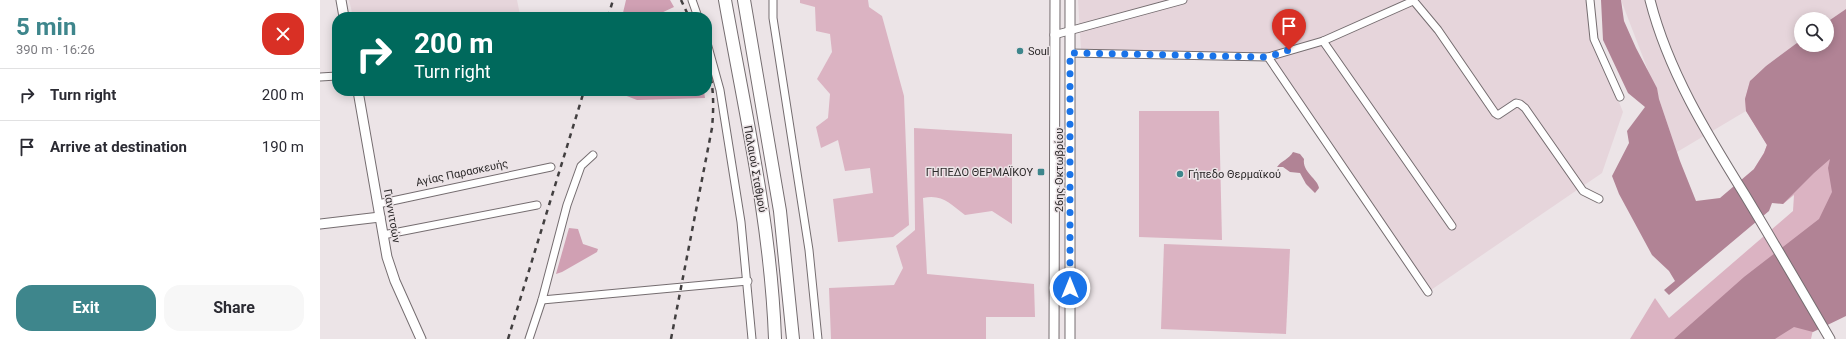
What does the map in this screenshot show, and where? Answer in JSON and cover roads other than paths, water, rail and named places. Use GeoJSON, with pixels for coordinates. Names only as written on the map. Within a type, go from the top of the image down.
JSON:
{"type":"FeatureCollection","features":[{"type":"Feature","properties":{"kind":"highway","name":"Παλαιού Σταθμού"},"geometry":{"type":"LineString","coordinates":[[724,0],[763,211],[774,314],[775,339]]}},
{"type":"Feature","properties":{"kind":"highway","name":"Παλαιού Σταθμού"},"geometry":{"type":"LineString","coordinates":[[744,0],[780,211],[793,339]]}},
{"type":"Feature","properties":{"kind":"street"},"geometry":{"type":"LineString","coordinates":[[341,0],[343,12]]}},
{"type":"Feature","properties":{"kind":"street"},"geometry":{"type":"LineString","coordinates":[[692,0],[696,12]]}},
{"type":"Feature","properties":{"kind":"street"},"geometry":{"type":"LineString","coordinates":[[773,0],[773,18],[809,250],[818,339]]}},
{"type":"Feature","properties":{"kind":"street","name":"26ης Οκτωβρίου"},"geometry":{"type":"LineString","coordinates":[[1054,339],[1055,0]]}},
{"type":"Feature","properties":{"kind":"street","name":"26ης Οκτωβρίου"},"geometry":{"type":"LineString","coordinates":[[1070,0],[1070,339]]}},
{"type":"Feature","properties":{"kind":"street"},"geometry":{"type":"LineString","coordinates":[[1054,35],[1183,0]]}},
{"type":"Feature","properties":{"kind":"street"},"geometry":{"type":"LineString","coordinates":[[1070,53],[1268,57],[1323,41],[1413,0],[1438,30],[1495,113],[1498,115],[1516,103],[1525,108],[1582,191],[1599,199]]}},
{"type":"Feature","properties":{"kind":"street"},"geometry":{"type":"LineString","coordinates":[[1590,0],[1594,38],[1620,97]]}},
{"type":"Feature","properties":{"kind":"street"},"geometry":{"type":"LineString","coordinates":[[1650,0],[1660,34],[1688,97],[1725,163],[1830,339]]}},
{"type":"Feature","properties":{"kind":"street"},"geometry":{"type":"LineString","coordinates":[[1323,41],[1452,226]]}},
{"type":"Feature","properties":{"kind":"street"},"geometry":{"type":"LineString","coordinates":[[1268,57],[1428,292]]}},
{"type":"Feature","properties":{"kind":"street"},"geometry":{"type":"LineString","coordinates":[[712,61],[720,90],[741,222],[748,281],[752,339]]}},
{"type":"Feature","properties":{"kind":"street"},"geometry":{"type":"LineString","coordinates":[[320,77],[332,76]]}},
{"type":"Feature","properties":{"kind":"street","name":"Γιαννιτσών"},"geometry":{"type":"LineString","coordinates":[[359,96],[383,235],[391,270],[421,339]]}},
{"type":"Feature","properties":{"kind":"street"},"geometry":{"type":"LineString","coordinates":[[529,339],[542,300],[567,205],[582,166],[593,155]]}},
{"type":"Feature","properties":{"kind":"street","name":"Αγίας Παρασκευής"},"geometry":{"type":"LineString","coordinates":[[378,204],[551,167]]}},
{"type":"Feature","properties":{"kind":"street"},"geometry":{"type":"LineString","coordinates":[[383,235],[537,205]]}},
{"type":"Feature","properties":{"kind":"street"},"geometry":{"type":"LineString","coordinates":[[320,224],[380,217]]}},
{"type":"Feature","properties":{"kind":"street"},"geometry":{"type":"LineString","coordinates":[[542,300],[748,281]]}},
{"type":"Feature","properties":{"kind":"railway"},"geometry":{"type":"LineString","coordinates":[[609,12],[613,0]]}},
{"type":"Feature","properties":{"kind":"railway"},"geometry":{"type":"LineString","coordinates":[[681,0],[687,12]]}},
{"type":"Feature","properties":{"kind":"railway"},"geometry":{"type":"LineString","coordinates":[[671,339],[712,128],[712,86]]}},
{"type":"Feature","properties":{"kind":"railway"},"geometry":{"type":"LineString","coordinates":[[508,339],[582,96]]}},
{"type":"Feature","properties":{"kind":"place","name":"Soul"},"geometry":{"type":"Point","coordinates":[1020,51]}},
{"type":"Feature","properties":{"kind":"place","name":"ΓΗΠΕΔΟ ΘΕΡΜΑΪΚΟΥ"},"geometry":{"type":"Point","coordinates":[1041,172]}},
{"type":"Feature","properties":{"kind":"place","name":"Γήπεδο Θερμαϊκού"},"geometry":{"type":"Point","coordinates":[1180,174]}}]}
